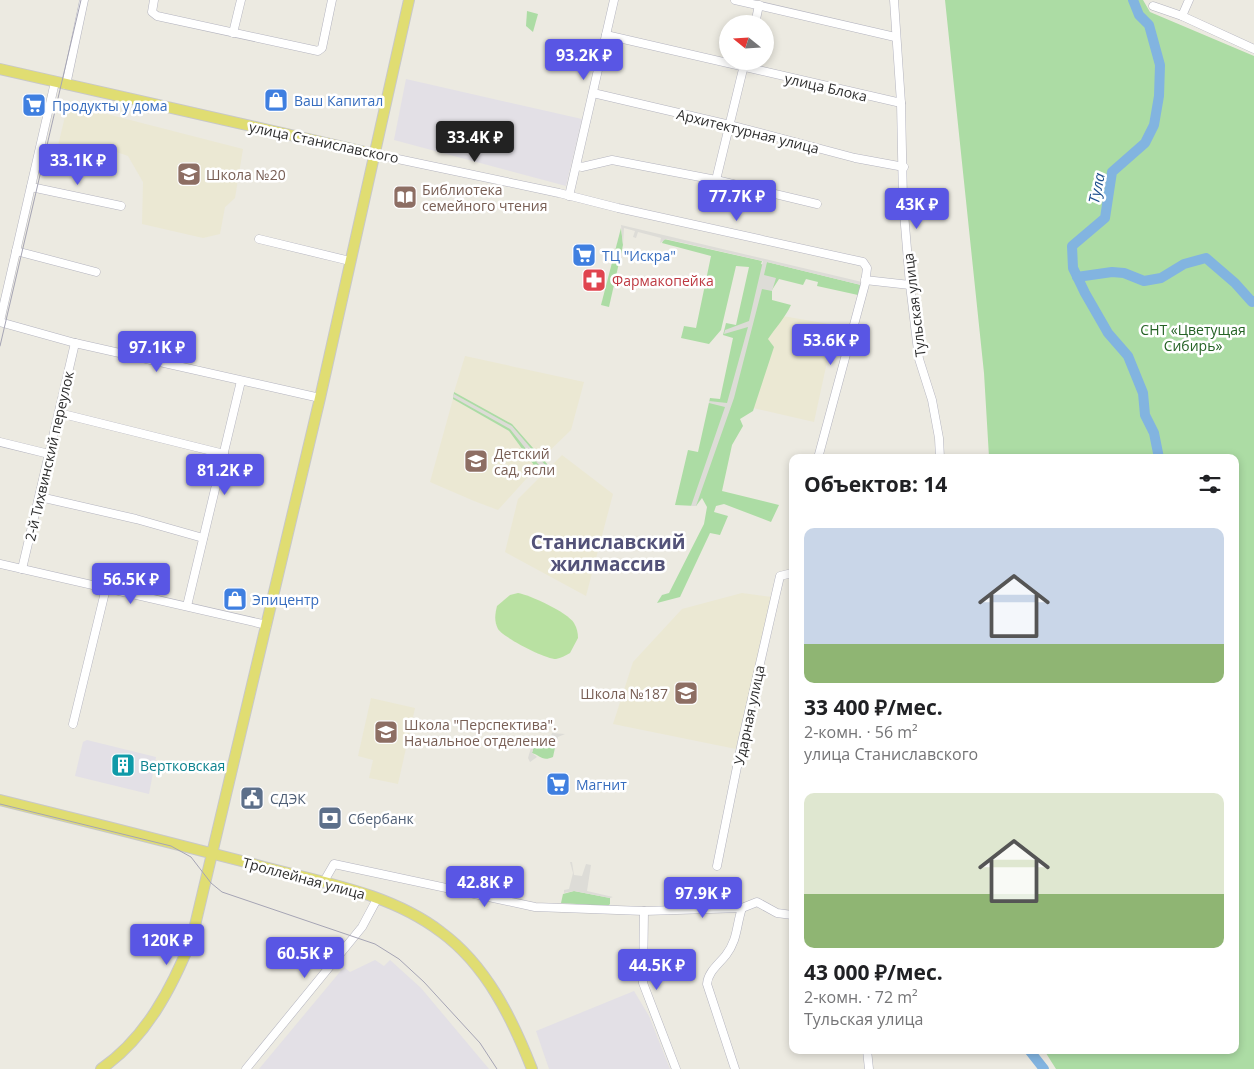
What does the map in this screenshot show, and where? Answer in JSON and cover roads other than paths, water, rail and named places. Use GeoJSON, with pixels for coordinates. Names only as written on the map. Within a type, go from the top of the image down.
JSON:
{"type":"FeatureCollection","features":[{"type":"Feature","properties":{"kind":"main road"},"geometry":{"type":"LineString","coordinates":[[101,1069],[133,1040],[153,1017],[176,977],[192,938],[320,398],[410,0]]}},
{"type":"Feature","properties":{"kind":"main road","name":"улица Станиславского"},"geometry":{"type":"LineString","coordinates":[[0,69],[374,154]]}},
{"type":"Feature","properties":{"kind":"main road","name":"Троллейная улица"},"geometry":{"type":"LineString","coordinates":[[0,800],[323,883],[377,899],[424,920],[442,932],[467,957],[504,1006],[532,1069]]}},
{"type":"Feature","properties":{"kind":"street"},"geometry":{"type":"LineString","coordinates":[[66,85],[84,0]]}},
{"type":"Feature","properties":{"kind":"street"},"geometry":{"type":"LineString","coordinates":[[154,0],[152,12],[157,16],[318,51],[322,48],[332,0]]}},
{"type":"Feature","properties":{"kind":"street"},"geometry":{"type":"LineString","coordinates":[[232,33],[242,0]]}},
{"type":"Feature","properties":{"kind":"street"},"geometry":{"type":"LineString","coordinates":[[569,196],[578,166],[614,0]]}},
{"type":"Feature","properties":{"kind":"street"},"geometry":{"type":"LineString","coordinates":[[735,0],[895,37]]}},
{"type":"Feature","properties":{"kind":"street","name":"Тульская улица"},"geometry":{"type":"LineString","coordinates":[[894,0],[904,167],[903,201],[910,285],[919,359],[932,400],[940,454]]}},
{"type":"Feature","properties":{"kind":"street"},"geometry":{"type":"LineString","coordinates":[[1182,16],[1189,0]]}},
{"type":"Feature","properties":{"kind":"street"},"geometry":{"type":"LineString","coordinates":[[757,15],[760,5]]}},
{"type":"Feature","properties":{"kind":"street"},"geometry":{"type":"LineString","coordinates":[[1153,6],[1182,16],[1254,49]]}},
{"type":"Feature","properties":{"kind":"street","name":"улица Блока"},"geometry":{"type":"LineString","coordinates":[[606,35],[719,59]]}},
{"type":"Feature","properties":{"kind":"street"},"geometry":{"type":"LineString","coordinates":[[716,180],[744,70]]}},
{"type":"Feature","properties":{"kind":"street","name":"улица Блока"},"geometry":{"type":"LineString","coordinates":[[766,70],[901,103]]}},
{"type":"Feature","properties":{"kind":"street"},"geometry":{"type":"LineString","coordinates":[[55,82],[0,322],[75,343],[320,398]]}},
{"type":"Feature","properties":{"kind":"street","name":"Архитектурная улица"},"geometry":{"type":"LineString","coordinates":[[593,93],[730,125],[855,158],[904,167]]}},
{"type":"Feature","properties":{"kind":"street","name":"улица Станиславского"},"geometry":{"type":"LineString","coordinates":[[374,154],[863,262],[867,268],[865,280]]}},
{"type":"Feature","properties":{"kind":"street"},"geometry":{"type":"LineString","coordinates":[[578,166],[582,167],[612,160],[716,180],[817,204]]}},
{"type":"Feature","properties":{"kind":"street"},"geometry":{"type":"LineString","coordinates":[[31,186],[121,206]]}},
{"type":"Feature","properties":{"kind":"street"},"geometry":{"type":"LineString","coordinates":[[259,239],[350,261]]}},
{"type":"Feature","properties":{"kind":"street"},"geometry":{"type":"LineString","coordinates":[[16,251],[96,272]]}},
{"type":"Feature","properties":{"kind":"street"},"geometry":{"type":"LineString","coordinates":[[819,454],[865,280],[910,285]]}},
{"type":"Feature","properties":{"kind":"street","name":"2-й Тихвинский переулок"},"geometry":{"type":"LineString","coordinates":[[22,569],[75,343]]}},
{"type":"Feature","properties":{"kind":"street"},"geometry":{"type":"LineString","coordinates":[[187,606],[241,381]]}},
{"type":"Feature","properties":{"kind":"street"},"geometry":{"type":"LineString","coordinates":[[59,414],[224,454]]}},
{"type":"Feature","properties":{"kind":"street"},"geometry":{"type":"LineString","coordinates":[[0,442],[49,454]]}},
{"type":"Feature","properties":{"kind":"street"},"geometry":{"type":"LineString","coordinates":[[40,498],[136,519],[204,538]]}},
{"type":"Feature","properties":{"kind":"street"},"geometry":{"type":"LineString","coordinates":[[0,564],[266,625]]}},
{"type":"Feature","properties":{"kind":"street","name":"Ударная улица"},"geometry":{"type":"LineString","coordinates":[[717,866],[742,742],[780,576],[789,573]]}},
{"type":"Feature","properties":{"kind":"street"},"geometry":{"type":"LineString","coordinates":[[73,724],[106,588]]}},
{"type":"Feature","properties":{"kind":"street"},"geometry":{"type":"LineString","coordinates":[[323,883],[334,864],[535,907],[644,911],[742,908],[757,902],[778,913],[789,915]]}},
{"type":"Feature","properties":{"kind":"street"},"geometry":{"type":"LineString","coordinates":[[246,1069],[362,927],[377,899]]}},
{"type":"Feature","properties":{"kind":"street"},"geometry":{"type":"LineString","coordinates":[[735,1069],[707,984],[707,978],[731,948],[739,930],[742,908]]}},
{"type":"Feature","properties":{"kind":"street"},"geometry":{"type":"LineString","coordinates":[[644,911],[643,984],[676,1069]]}},
{"type":"Feature","properties":{"kind":"street"},"geometry":{"type":"LineString","coordinates":[[868,1054],[870,1069]]}},
{"type":"Feature","properties":{"kind":"waterway","name":"Тула"},"geometry":{"type":"LineString","coordinates":[[1133,0],[1139,15],[1149,25],[1160,65],[1159,96],[1154,125],[1145,143],[1112,172],[1105,218],[1072,246],[1073,268],[1108,333],[1128,356],[1143,393],[1145,415],[1154,433],[1158,454]]}},
{"type":"Feature","properties":{"kind":"waterway"},"geometry":{"type":"LineString","coordinates":[[1077,277],[1112,272],[1124,273],[1144,281],[1161,278],[1184,264],[1206,258],[1235,283],[1252,302],[1254,301]]}},
{"type":"Feature","properties":{"kind":"waterway","name":"Тула"},"geometry":{"type":"LineString","coordinates":[[1032,1054],[1044,1069]]}},
{"type":"Feature","properties":{"kind":"tram line"},"geometry":{"type":"LineString","coordinates":[[0,346],[81,0]]}},
{"type":"Feature","properties":{"kind":"tram line"},"geometry":{"type":"LineString","coordinates":[[0,804],[171,846],[191,857],[211,883],[222,892],[375,944],[399,959],[424,982],[480,1043],[497,1069]]}},
{"type":"Feature","properties":{"kind":"place","name":"Ваш Капитал"},"geometry":{"type":"Point","coordinates":[276,100]}},
{"type":"Feature","properties":{"kind":"place","name":"Продукты у дома"},"geometry":{"type":"Point","coordinates":[34,105]}},
{"type":"Feature","properties":{"kind":"place","name":"Школа №20"},"geometry":{"type":"Point","coordinates":[189,174]}},
{"type":"Feature","properties":{"kind":"place","name":"Библиотека семейного чтения"},"geometry":{"type":"Point","coordinates":[405,197]}},
{"type":"Feature","properties":{"kind":"place","name":"ТЦ \"Искра\""},"geometry":{"type":"Point","coordinates":[584,255]}},
{"type":"Feature","properties":{"kind":"place","name":"Фармакопейка"},"geometry":{"type":"Point","coordinates":[594,280]}},
{"type":"Feature","properties":{"kind":"place","name":"Детский сад, ясли"},"geometry":{"type":"Point","coordinates":[476,461]}},
{"type":"Feature","properties":{"kind":"place","name":"Эпицентр"},"geometry":{"type":"Point","coordinates":[235,599]}},
{"type":"Feature","properties":{"kind":"place","name":"Школа №187"},"geometry":{"type":"Point","coordinates":[686,693]}},
{"type":"Feature","properties":{"kind":"place","name":"Школа \"Перспектива\". Начальное отделение"},"geometry":{"type":"Point","coordinates":[386,732]}},
{"type":"Feature","properties":{"kind":"place","name":"Вертковская"},"geometry":{"type":"Point","coordinates":[123,765]}},
{"type":"Feature","properties":{"kind":"place","name":"Магнит"},"geometry":{"type":"Point","coordinates":[558,784]}},
{"type":"Feature","properties":{"kind":"place","name":"СДЭК"},"geometry":{"type":"Point","coordinates":[252,798]}},
{"type":"Feature","properties":{"kind":"place","name":"Сбербанк"},"geometry":{"type":"Point","coordinates":[330,818]}},
{"type":"Feature","properties":{"kind":"district","name":"Станиславский жилмассив"},"geometry":{"type":"Point","coordinates":[608,553]}},
{"type":"Feature","properties":{"kind":"park label","name":"СНТ «Цветущая Сибирь»"},"geometry":{"type":"Point","coordinates":[1193,338]}}]}
